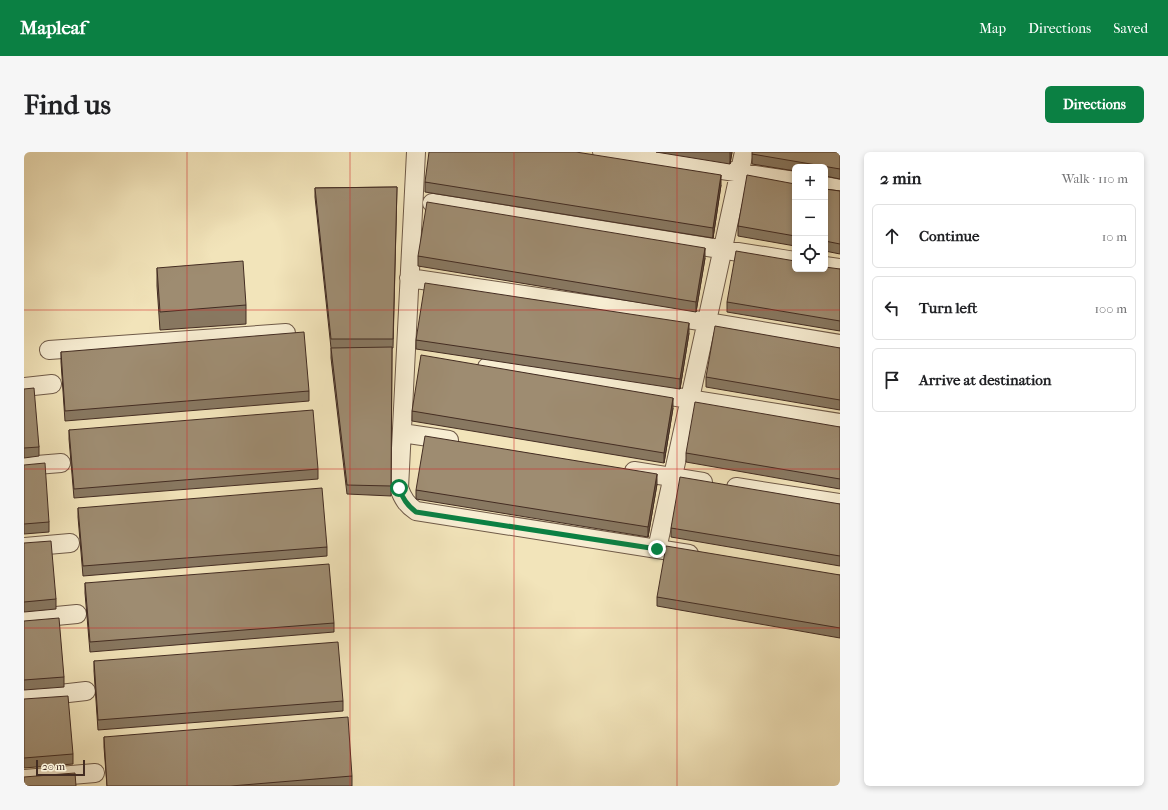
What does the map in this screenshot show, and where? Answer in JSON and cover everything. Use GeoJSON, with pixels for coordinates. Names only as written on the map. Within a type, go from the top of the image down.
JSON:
{"type":"FeatureCollection","features":[{"type":"Feature","properties":{"kind":"lane"},"geometry":{"type":"LineString","coordinates":[[416,152],[410,278],[414,356],[402,433],[399,488],[408,506],[416,512],[703,556]]}},
{"type":"Feature","properties":{"kind":"lane"},"geometry":{"type":"LineString","coordinates":[[602,152],[740,172],[792,181]]}},
{"type":"Feature","properties":{"kind":"lane"},"geometry":{"type":"LineString","coordinates":[[657,549],[744,152]]}},
{"type":"Feature","properties":{"kind":"lane"},"geometry":{"type":"LineString","coordinates":[[828,187],[840,189]]}},
{"type":"Feature","properties":{"kind":"lane"},"geometry":{"type":"LineString","coordinates":[[413,200],[792,260]]}},
{"type":"Feature","properties":{"kind":"lane"},"geometry":{"type":"LineString","coordinates":[[828,266],[840,268]]}},
{"type":"Feature","properties":{"kind":"lane"},"geometry":{"type":"LineString","coordinates":[[410,278],[707,322],[840,344]]}},
{"type":"Feature","properties":{"kind":"lane"},"geometry":{"type":"LineString","coordinates":[[49,350],[286,333]]}},
{"type":"Feature","properties":{"kind":"lane"},"geometry":{"type":"LineString","coordinates":[[469,364],[840,423]]}},
{"type":"Feature","properties":{"kind":"lane"},"geometry":{"type":"LineString","coordinates":[[24,387],[52,384]]}},
{"type":"Feature","properties":{"kind":"lane"},"geometry":{"type":"LineString","coordinates":[[402,433],[464,443]]}},
{"type":"Feature","properties":{"kind":"lane"},"geometry":{"type":"LineString","coordinates":[[24,466],[61,463]]}},
{"type":"Feature","properties":{"kind":"lane"},"geometry":{"type":"LineString","coordinates":[[619,468],[840,502]]}},
{"type":"Feature","properties":{"kind":"lane"},"geometry":{"type":"LineString","coordinates":[[24,547],[70,543]]}},
{"type":"Feature","properties":{"kind":"lane"},"geometry":{"type":"LineString","coordinates":[[24,619],[77,614]]}},
{"type":"Feature","properties":{"kind":"lane"},"geometry":{"type":"LineString","coordinates":[[24,698],[86,691]]}},
{"type":"Feature","properties":{"kind":"lane"},"geometry":{"type":"LineString","coordinates":[[24,779],[94,773]]}},
{"type":"Feature","properties":{"kind":"building"},"geometry":{"type":"Polygon","coordinates":[[[429,152],[576,152],[721,175],[713,228],[425,182],[429,152]]]}},
{"type":"Feature","properties":{"kind":"building"},"geometry":{"type":"Polygon","coordinates":[[[752,152],[840,152],[840,169],[828,167],[828,164],[811,164],[752,154],[752,152]]]}},
{"type":"Feature","properties":{"kind":"building"},"geometry":{"type":"Polygon","coordinates":[[[747,175],[792,183],[792,235],[738,226],[747,175]]]}},
{"type":"Feature","properties":{"kind":"building"},"geometry":{"type":"Polygon","coordinates":[[[397,187],[393,339],[331,339],[315,188],[397,187]]]}},
{"type":"Feature","properties":{"kind":"building"},"geometry":{"type":"Polygon","coordinates":[[[828,189],[840,191],[840,244],[828,242],[828,189]]]}},
{"type":"Feature","properties":{"kind":"building"},"geometry":{"type":"Polygon","coordinates":[[[427,202],[705,248],[696,302],[418,256],[427,202]]]}},
{"type":"Feature","properties":{"kind":"building"},"geometry":{"type":"Polygon","coordinates":[[[736,251],[792,260],[792,272],[828,272],[828,267],[840,269],[840,321],[727,302],[736,251]]]}},
{"type":"Feature","properties":{"kind":"building"},"geometry":{"type":"Polygon","coordinates":[[[243,261],[246,305],[160,312],[157,268],[243,261]]]}},
{"type":"Feature","properties":{"kind":"building"},"geometry":{"type":"Polygon","coordinates":[[[425,283],[689,323],[680,379],[416,340],[425,283]]]}},
{"type":"Feature","properties":{"kind":"building"},"geometry":{"type":"Polygon","coordinates":[[[715,326],[840,348],[840,400],[706,377],[715,326]]]}},
{"type":"Feature","properties":{"kind":"building"},"geometry":{"type":"Polygon","coordinates":[[[304,332],[309,391],[65,411],[61,352],[304,332]]]}},
{"type":"Feature","properties":{"kind":"building"},"geometry":{"type":"Polygon","coordinates":[[[392,347],[391,486],[347,485],[331,348],[392,347]]]}},
{"type":"Feature","properties":{"kind":"building"},"geometry":{"type":"Polygon","coordinates":[[[421,355],[673,398],[664,453],[412,411],[421,355]]]}},
{"type":"Feature","properties":{"kind":"building"},"geometry":{"type":"Polygon","coordinates":[[[34,388],[39,447],[24,448],[24,389],[34,388]]]}},
{"type":"Feature","properties":{"kind":"building"},"geometry":{"type":"Polygon","coordinates":[[[695,402],[840,427],[840,479],[686,453],[695,402]]]}},
{"type":"Feature","properties":{"kind":"building"},"geometry":{"type":"Polygon","coordinates":[[[313,410],[318,469],[74,489],[69,430],[313,410]]]}},
{"type":"Feature","properties":{"kind":"building"},"geometry":{"type":"Polygon","coordinates":[[[425,436],[657,474],[648,527],[416,490],[425,436]]]}},
{"type":"Feature","properties":{"kind":"building"},"geometry":{"type":"Polygon","coordinates":[[[45,463],[49,522],[24,524],[24,465],[45,463]]]}},
{"type":"Feature","properties":{"kind":"building"},"geometry":{"type":"Polygon","coordinates":[[[680,477],[840,504],[840,556],[671,528],[680,477]]]}},
{"type":"Feature","properties":{"kind":"building"},"geometry":{"type":"Polygon","coordinates":[[[322,488],[327,547],[83,566],[78,508],[322,488]]]}},
{"type":"Feature","properties":{"kind":"building"},"geometry":{"type":"Polygon","coordinates":[[[51,541],[56,599],[24,602],[24,543],[51,541]]]}},
{"type":"Feature","properties":{"kind":"building"},"geometry":{"type":"Polygon","coordinates":[[[666,546],[840,575],[840,628],[657,597],[666,546]]]}},
{"type":"Feature","properties":{"kind":"building"},"geometry":{"type":"Polygon","coordinates":[[[329,564],[334,623],[90,642],[85,583],[329,564]]]}},
{"type":"Feature","properties":{"kind":"building"},"geometry":{"type":"Polygon","coordinates":[[[59,618],[64,677],[24,680],[24,621],[59,618]]]}},
{"type":"Feature","properties":{"kind":"building"},"geometry":{"type":"Polygon","coordinates":[[[338,642],[343,701],[98,720],[94,661],[338,642]]]}},
{"type":"Feature","properties":{"kind":"building"},"geometry":{"type":"Polygon","coordinates":[[[68,696],[73,754],[24,758],[24,699],[68,696]]]}},
{"type":"Feature","properties":{"kind":"building"},"geometry":{"type":"Polygon","coordinates":[[[348,717],[352,776],[231,786],[107,786],[104,737],[348,717]]]}},
{"type":"Feature","properties":{"kind":"building"},"geometry":{"type":"Polygon","coordinates":[[[75,773],[76,786],[24,786],[24,777],[75,773]]]}},
{"type":"Feature","properties":{"kind":"route"},"geometry":{"type":"LineString","coordinates":[[399,488],[408,506],[416,512],[657,549]]}}]}
